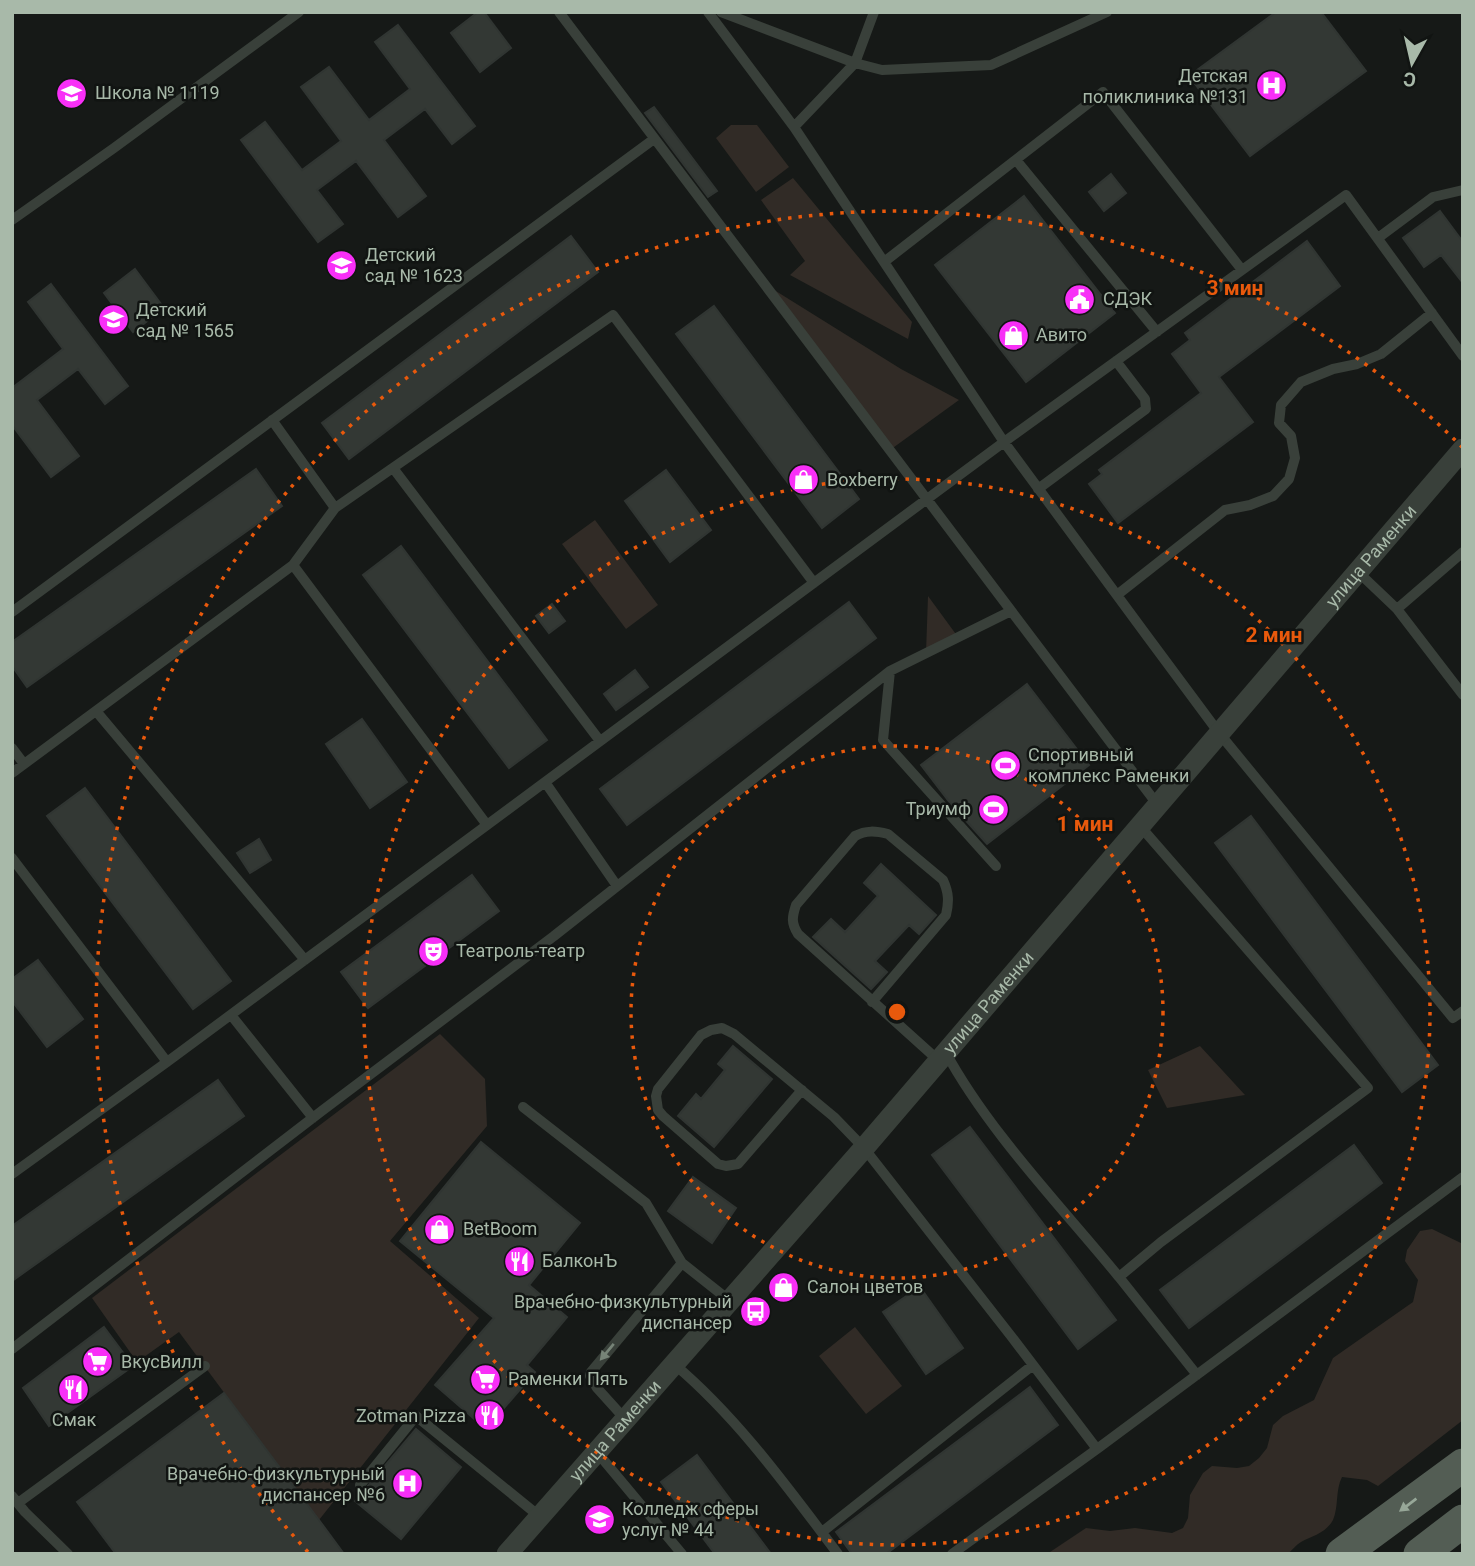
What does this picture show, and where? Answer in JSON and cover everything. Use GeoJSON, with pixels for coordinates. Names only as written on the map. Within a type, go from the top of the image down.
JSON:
{"type":"FeatureCollection","features":[{"type":"Feature","properties":{"kind":"main road"},"geometry":{"type":"LineString","coordinates":[[1342,1554],[1463,1465]]}},
{"type":"Feature","properties":{"kind":"main road"},"geometry":{"type":"LineString","coordinates":[[1420,1554],[1463,1521]]}},
{"type":"Feature","properties":{"kind":"street","name":"улица Раменки"},"geometry":{"type":"LineString","coordinates":[[508,1554],[864,1148],[1356,570],[1463,449]]}},
{"type":"Feature","properties":{"kind":"lane"},"geometry":{"type":"LineString","coordinates":[[12,220],[299,12]]}},
{"type":"Feature","properties":{"kind":"lane"},"geometry":{"type":"LineString","coordinates":[[559,12],[1157,804]]}},
{"type":"Feature","properties":{"kind":"lane"},"geometry":{"type":"LineString","coordinates":[[708,12],[794,127],[1004,442],[1219,733],[1453,1018],[1463,1011]]}},
{"type":"Feature","properties":{"kind":"lane"},"geometry":{"type":"LineString","coordinates":[[721,12],[855,63],[882,70],[991,65],[1107,12]]}},
{"type":"Feature","properties":{"kind":"lane"},"geometry":{"type":"LineString","coordinates":[[794,127],[855,63],[874,12]]}},
{"type":"Feature","properties":{"kind":"lane"},"geometry":{"type":"LineString","coordinates":[[884,262],[1103,92],[1242,270]]}},
{"type":"Feature","properties":{"kind":"lane"},"geometry":{"type":"LineString","coordinates":[[12,612],[654,139]]}},
{"type":"Feature","properties":{"kind":"lane"},"geometry":{"type":"LineString","coordinates":[[1016,160],[1157,332]]}},
{"type":"Feature","properties":{"kind":"lane"},"geometry":{"type":"LineString","coordinates":[[1378,238],[1433,197],[1463,190]]}},
{"type":"Feature","properties":{"kind":"lane"},"geometry":{"type":"LineString","coordinates":[[12,1174],[1004,442],[1346,195],[1463,356]]}},
{"type":"Feature","properties":{"kind":"lane"},"geometry":{"type":"LineString","coordinates":[[1117,595],[1225,510],[1250,505],[1273,496],[1289,479],[1295,458],[1291,436],[1279,422],[1280,405],[1301,383],[1333,369],[1357,364],[1381,354],[1432,313]]}},
{"type":"Feature","properties":{"kind":"lane"},"geometry":{"type":"LineString","coordinates":[[12,773],[293,565],[335,508],[613,315],[814,583]]}},
{"type":"Feature","properties":{"kind":"lane"},"geometry":{"type":"LineString","coordinates":[[1038,489],[1146,409],[1144,400],[1116,361]]}},
{"type":"Feature","properties":{"kind":"lane"},"geometry":{"type":"LineString","coordinates":[[272,420],[335,508]]}},
{"type":"Feature","properties":{"kind":"lane"},"geometry":{"type":"LineString","coordinates":[[393,468],[600,741]]}},
{"type":"Feature","properties":{"kind":"lane"},"geometry":{"type":"LineString","coordinates":[[1397,610],[1463,552]]}},
{"type":"Feature","properties":{"kind":"lane"},"geometry":{"type":"LineString","coordinates":[[293,565],[487,825]]}},
{"type":"Feature","properties":{"kind":"lane"},"geometry":{"type":"LineString","coordinates":[[1356,570],[1397,610],[1463,695]]}},
{"type":"Feature","properties":{"kind":"lane"},"geometry":{"type":"LineString","coordinates":[[12,1349],[617,886],[890,671],[1011,611]]}},
{"type":"Feature","properties":{"kind":"lane"},"geometry":{"type":"LineString","coordinates":[[890,671],[883,740],[996,866]]}},
{"type":"Feature","properties":{"kind":"lane"},"geometry":{"type":"LineString","coordinates":[[96,711],[304,960]]}},
{"type":"Feature","properties":{"kind":"lane"},"geometry":{"type":"LineString","coordinates":[[12,748],[24,764]]}},
{"type":"Feature","properties":{"kind":"lane"},"geometry":{"type":"LineString","coordinates":[[545,782],[617,886]]}},
{"type":"Feature","properties":{"kind":"lane"},"geometry":{"type":"LineString","coordinates":[[1119,1277],[1161,1242],[1368,1088],[1140,826]]}},
{"type":"Feature","properties":{"kind":"lane"},"geometry":{"type":"LineString","coordinates":[[872,1002],[946,915],[949,904],[948,891],[943,880],[888,834],[863,832],[855,836],[796,905],[792,926],[872,1002],[942,1056],[987,1117],[1197,1375]]}},
{"type":"Feature","properties":{"kind":"lane"},"geometry":{"type":"LineString","coordinates":[[12,858],[167,1062]]}},
{"type":"Feature","properties":{"kind":"lane"},"geometry":{"type":"LineString","coordinates":[[231,1014],[313,1118]]}},
{"type":"Feature","properties":{"kind":"lane"},"geometry":{"type":"LineString","coordinates":[[802,1090],[738,1164],[726,1166],[718,1164],[663,1116],[656,1103],[658,1089],[701,1035],[722,1028],[734,1034],[802,1090],[834,1117],[864,1148],[1097,1449]]}},
{"type":"Feature","properties":{"kind":"lane"},"geometry":{"type":"LineString","coordinates":[[523,1107],[646,1203],[682,1262],[730,1301]]}},
{"type":"Feature","properties":{"kind":"lane"},"geometry":{"type":"LineString","coordinates":[[952,1554],[1463,1177]]}},
{"type":"Feature","properties":{"kind":"lane"},"geometry":{"type":"LineString","coordinates":[[625,1419],[597,1388],[590,1376],[591,1372],[682,1262]]}},
{"type":"Feature","properties":{"kind":"lane"},"geometry":{"type":"LineString","coordinates":[[674,1364],[702,1388],[797,1497],[838,1554]]}},
{"type":"Feature","properties":{"kind":"lane"},"geometry":{"type":"LineString","coordinates":[[821,1532],[1033,1365]]}},
{"type":"Feature","properties":{"kind":"lane"},"geometry":{"type":"LineString","coordinates":[[68,1554],[15,1500],[205,1366]]}},
{"type":"Feature","properties":{"kind":"lane"},"geometry":{"type":"LineString","coordinates":[[360,1485],[416,1416],[539,1516]]}},
{"type":"Feature","properties":{"kind":"lane"},"geometry":{"type":"LineString","coordinates":[[596,1451],[682,1554]]}},
{"type":"Feature","properties":{"kind":"shaded area"},"geometry":{"type":"Polygon","coordinates":[[[731,125],[757,125],[789,167],[756,192],[716,138],[731,125]]]}},
{"type":"Feature","properties":{"kind":"shaded area"},"geometry":{"type":"Polygon","coordinates":[[[793,178],[912,322],[908,339],[790,275],[805,261],[761,200],[793,178]]]}},
{"type":"Feature","properties":{"kind":"shaded area"},"geometry":{"type":"Polygon","coordinates":[[[763,283],[901,369],[959,400],[890,450],[763,283]]]}},
{"type":"Feature","properties":{"kind":"shaded area"},"geometry":{"type":"Polygon","coordinates":[[[595,520],[658,605],[626,629],[562,544],[595,520]]]}},
{"type":"Feature","properties":{"kind":"shaded area"},"geometry":{"type":"Polygon","coordinates":[[[928,596],[958,637],[926,653],[928,596]]]}},
{"type":"Feature","properties":{"kind":"shaded area"},"geometry":{"type":"Polygon","coordinates":[[[440,1034],[485,1079],[487,1126],[390,1241],[479,1318],[319,1520],[179,1332],[137,1362],[92,1298],[440,1034]]]}},
{"type":"Feature","properties":{"kind":"shaded area"},"geometry":{"type":"Polygon","coordinates":[[[1200,1046],[1245,1095],[1167,1108],[1148,1070],[1200,1046]]]}},
{"type":"Feature","properties":{"kind":"shaded area"},"geometry":{"type":"Polygon","coordinates":[[[1432,1229],[1463,1244],[1463,1420],[1378,1486],[1367,1480],[1342,1477],[1333,1520],[1323,1531],[1299,1543],[1288,1554],[1047,1554],[1086,1528],[1110,1531],[1135,1528],[1172,1533],[1183,1528],[1188,1518],[1190,1495],[1203,1473],[1212,1466],[1249,1466],[1259,1458],[1267,1448],[1273,1425],[1283,1416],[1314,1400],[1333,1358],[1413,1302],[1418,1280],[1405,1261],[1407,1250],[1420,1231],[1432,1229]]]}},
{"type":"Feature","properties":{"kind":"shaded area"},"geometry":{"type":"Polygon","coordinates":[[[855,1327],[902,1386],[866,1414],[819,1356],[855,1327]]]}},
{"type":"Feature","properties":{"kind":"building"},"geometry":{"type":"Polygon","coordinates":[[[478,12],[484,12],[511,48],[480,72],[451,33],[478,12]]]}},
{"type":"Feature","properties":{"kind":"building","name":"Детская поликлиника №131"},"geometry":{"type":"Polygon","coordinates":[[[1276,12],[1321,12],[1366,71],[1250,156],[1189,76],[1276,12]]]}},
{"type":"Feature","properties":{"kind":"building"},"geometry":{"type":"Polygon","coordinates":[[[398,25],[475,126],[452,144],[425,109],[384,140],[426,196],[398,217],[356,161],[317,190],[343,224],[318,242],[241,140],[265,122],[302,170],[341,141],[301,87],[329,67],[369,120],[410,89],[375,42],[398,25]]]}},
{"type":"Feature","properties":{"kind":"building"},"geometry":{"type":"Polygon","coordinates":[[[654,107],[717,191],[708,197],[645,113],[654,107]]]}},
{"type":"Feature","properties":{"kind":"building"},"geometry":{"type":"Polygon","coordinates":[[[1111,174],[1126,193],[1104,211],[1089,192],[1111,174]]]}},
{"type":"Feature","properties":{"kind":"building"},"geometry":{"type":"Polygon","coordinates":[[[1024,196],[1115,313],[1026,382],[935,265],[1024,196]]]}},
{"type":"Feature","properties":{"kind":"building"},"geometry":{"type":"Polygon","coordinates":[[[1440,211],[1463,242],[1463,283],[1441,255],[1424,267],[1403,238],[1440,211]]]}},
{"type":"Feature","properties":{"kind":"building"},"geometry":{"type":"Polygon","coordinates":[[[571,236],[598,272],[349,459],[322,423],[571,236]]]}},
{"type":"Feature","properties":{"kind":"building"},"geometry":{"type":"Polygon","coordinates":[[[1307,241],[1340,286],[1219,377],[1253,422],[1118,523],[1089,484],[1102,474],[1099,470],[1201,393],[1172,354],[1190,340],[1185,333],[1307,241]]]}},
{"type":"Feature","properties":{"kind":"building"},"geometry":{"type":"Polygon","coordinates":[[[135,269],[164,308],[133,332],[104,293],[135,269]]]}},
{"type":"Feature","properties":{"kind":"building"},"geometry":{"type":"Polygon","coordinates":[[[51,284],[128,386],[105,404],[78,369],[37,400],[79,456],[51,477],[12,425],[12,388],[63,349],[28,302],[51,284]]]}},
{"type":"Feature","properties":{"kind":"building"},"geometry":{"type":"Polygon","coordinates":[[[714,306],[859,499],[822,528],[676,334],[714,306]]]}},
{"type":"Feature","properties":{"kind":"building"},"geometry":{"type":"Polygon","coordinates":[[[256,469],[282,506],[27,687],[12,666],[12,642],[256,469]]]}},
{"type":"Feature","properties":{"kind":"building"},"geometry":{"type":"Polygon","coordinates":[[[666,470],[711,530],[670,562],[625,501],[666,470]]]}},
{"type":"Feature","properties":{"kind":"building"},"geometry":{"type":"Polygon","coordinates":[[[401,546],[547,740],[509,768],[363,575],[401,546]]]}},
{"type":"Feature","properties":{"kind":"building"},"geometry":{"type":"Polygon","coordinates":[[[849,602],[876,638],[627,825],[600,789],[849,602]]]}},
{"type":"Feature","properties":{"kind":"building"},"geometry":{"type":"Polygon","coordinates":[[[552,604],[565,621],[549,633],[536,616],[552,604]]]}},
{"type":"Feature","properties":{"kind":"building"},"geometry":{"type":"Polygon","coordinates":[[[635,670],[648,687],[616,710],[604,694],[635,670]]]}},
{"type":"Feature","properties":{"kind":"building","name":"Спортивный комплекс Раменки"},"geometry":{"type":"Polygon","coordinates":[[[1027,684],[1089,765],[987,844],[921,765],[1027,684]]]}},
{"type":"Feature","properties":{"kind":"building"},"geometry":{"type":"Polygon","coordinates":[[[362,719],[407,782],[370,808],[326,744],[362,719]]]}},
{"type":"Feature","properties":{"kind":"building"},"geometry":{"type":"Polygon","coordinates":[[[85,788],[231,981],[193,1009],[47,816],[85,788]]]}},
{"type":"Feature","properties":{"kind":"building"},"geometry":{"type":"Polygon","coordinates":[[[1251,816],[1438,1065],[1402,1092],[1215,843],[1251,816]]]}},
{"type":"Feature","properties":{"kind":"building"},"geometry":{"type":"Polygon","coordinates":[[[259,839],[271,860],[250,873],[237,853],[259,839]]]}},
{"type":"Feature","properties":{"kind":"building"},"geometry":{"type":"Polygon","coordinates":[[[881,864],[936,915],[919,934],[909,925],[875,961],[887,972],[871,989],[813,937],[831,919],[845,932],[878,896],[864,883],[881,864]]]}},
{"type":"Feature","properties":{"kind":"building"},"geometry":{"type":"Polygon","coordinates":[[[472,875],[499,911],[368,1008],[341,972],[472,875]]]}},
{"type":"Feature","properties":{"kind":"building"},"geometry":{"type":"Polygon","coordinates":[[[38,960],[83,1019],[47,1047],[12,1001],[12,979],[38,960]]]}},
{"type":"Feature","properties":{"kind":"building"},"geometry":{"type":"Polygon","coordinates":[[[733,1046],[772,1079],[714,1147],[678,1116],[696,1094],[701,1099],[725,1070],[718,1064],[733,1046]]]}},
{"type":"Feature","properties":{"kind":"building"},"geometry":{"type":"Polygon","coordinates":[[[218,1080],[244,1116],[12,1281],[12,1226],[218,1080]]]}},
{"type":"Feature","properties":{"kind":"building"},"geometry":{"type":"Polygon","coordinates":[[[970,1127],[1116,1320],[1078,1349],[932,1155],[970,1127]]]}},
{"type":"Feature","properties":{"kind":"building"},"geometry":{"type":"Polygon","coordinates":[[[481,1142],[580,1223],[529,1285],[567,1317],[527,1365],[535,1372],[486,1429],[435,1385],[494,1318],[400,1241],[481,1142]]]}},
{"type":"Feature","properties":{"kind":"building"},"geometry":{"type":"Polygon","coordinates":[[[1354,1145],[1382,1183],[1189,1328],[1160,1290],[1354,1145]]]}},
{"type":"Feature","properties":{"kind":"building"},"geometry":{"type":"Polygon","coordinates":[[[693,1177],[736,1208],[712,1243],[668,1211],[693,1177]]]}},
{"type":"Feature","properties":{"kind":"building"},"geometry":{"type":"Polygon","coordinates":[[[920,1287],[963,1348],[926,1374],[883,1312],[920,1287]]]}},
{"type":"Feature","properties":{"kind":"building"},"geometry":{"type":"Polygon","coordinates":[[[104,1327],[133,1366],[49,1426],[23,1388],[104,1327]]]}},
{"type":"Feature","properties":{"kind":"building"},"geometry":{"type":"Polygon","coordinates":[[[1030,1387],[1058,1425],[886,1554],[852,1554],[836,1532],[1030,1387]]]}},
{"type":"Feature","properties":{"kind":"building"},"geometry":{"type":"Polygon","coordinates":[[[224,1393],[344,1554],[116,1554],[77,1502],[224,1393]]]}},
{"type":"Feature","properties":{"kind":"building","name":"Врачебно-физкультурный диспансер №6"},"geometry":{"type":"Polygon","coordinates":[[[416,1429],[461,1467],[401,1539],[355,1501],[416,1429]]]}},
{"type":"Feature","properties":{"kind":"building"},"geometry":{"type":"Polygon","coordinates":[[[697,1455],[771,1554],[715,1554],[661,1482],[697,1455]]]}},
{"type":"Feature","properties":{"kind":"place","name":"Детская поликлиника №131"},"geometry":{"type":"Point","coordinates":[1271,86]}},
{"type":"Feature","properties":{"kind":"place","name":"Школа № 1119"},"geometry":{"type":"Point","coordinates":[72,93]}},
{"type":"Feature","properties":{"kind":"place","name":"Детский сад № 1623"},"geometry":{"type":"Point","coordinates":[342,265]}},
{"type":"Feature","properties":{"kind":"place","name":"СДЭК"},"geometry":{"type":"Point","coordinates":[1080,299]}},
{"type":"Feature","properties":{"kind":"place","name":"Детский сад № 1565"},"geometry":{"type":"Point","coordinates":[113,320]}},
{"type":"Feature","properties":{"kind":"place","name":"Авито"},"geometry":{"type":"Point","coordinates":[1013,335]}},
{"type":"Feature","properties":{"kind":"place","name":"Boxberry"},"geometry":{"type":"Point","coordinates":[804,480]}},
{"type":"Feature","properties":{"kind":"place","name":"Спортивный комплекс Раменки"},"geometry":{"type":"Point","coordinates":[1005,765]}},
{"type":"Feature","properties":{"kind":"place","name":"Триумф"},"geometry":{"type":"Point","coordinates":[994,809]}},
{"type":"Feature","properties":{"kind":"place","name":"Театроль-театр"},"geometry":{"type":"Point","coordinates":[433,951]}},
{"type":"Feature","properties":{"kind":"place","name":"BetBoom"},"geometry":{"type":"Point","coordinates":[440,1229]}},
{"type":"Feature","properties":{"kind":"place","name":"БалконЪ"},"geometry":{"type":"Point","coordinates":[519,1261]}},
{"type":"Feature","properties":{"kind":"place","name":"Салон цветов"},"geometry":{"type":"Point","coordinates":[784,1287]}},
{"type":"Feature","properties":{"kind":"place","name":"Врачебно-физкультурный диспансер"},"geometry":{"type":"Point","coordinates":[755,1312]}},
{"type":"Feature","properties":{"kind":"place","name":"ВкусВилл"},"geometry":{"type":"Point","coordinates":[98,1362]}},
{"type":"Feature","properties":{"kind":"place","name":"Раменки Пять"},"geometry":{"type":"Point","coordinates":[485,1379]}},
{"type":"Feature","properties":{"kind":"place","name":"Смак"},"geometry":{"type":"Point","coordinates":[74,1389]}},
{"type":"Feature","properties":{"kind":"place","name":"Zotman Pizza"},"geometry":{"type":"Point","coordinates":[489,1416]}},
{"type":"Feature","properties":{"kind":"place","name":"Врачебно-физкультурный диспансер №6"},"geometry":{"type":"Point","coordinates":[408,1484]}},
{"type":"Feature","properties":{"kind":"place","name":"Колледж сферы услуг № 44"},"geometry":{"type":"Point","coordinates":[599,1519]}}]}
